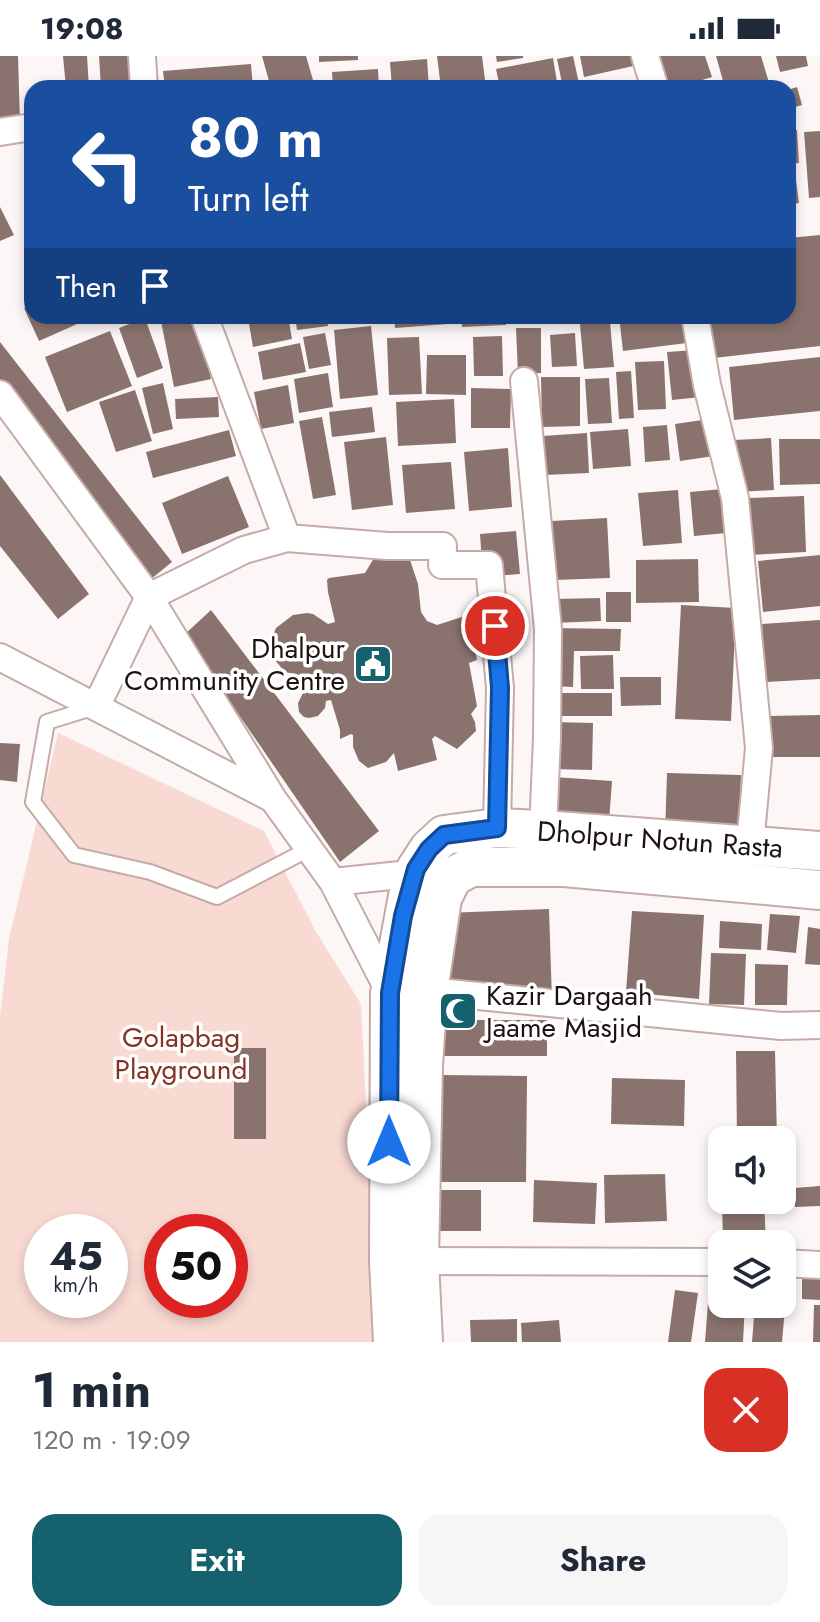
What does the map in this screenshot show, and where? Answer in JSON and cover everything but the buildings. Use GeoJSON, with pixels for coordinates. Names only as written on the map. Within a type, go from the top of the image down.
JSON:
{"type":"FeatureCollection","features":[{"type":"Feature","properties":{"kind":"main road","name":"Dholpur Notun Rasta"},"geometry":{"type":"LineString","coordinates":[[423,1342],[404,1261],[390,993],[414,873],[429,849],[444,835],[497,828],[820,851]]}},
{"type":"Feature","properties":{"kind":"main road"},"geometry":{"type":"LineString","coordinates":[[746,884],[750,845]]}},
{"type":"Feature","properties":{"kind":"main road","name":"Dholpur Notun Rasta"},"geometry":{"type":"LineString","coordinates":[[393,1342],[404,1261],[428,991],[442,898],[451,880],[471,867],[564,867],[820,890]]}},
{"type":"Feature","properties":{"kind":"street"},"geometry":{"type":"LineString","coordinates":[[142,56],[144,80]]}},
{"type":"Feature","properties":{"kind":"street"},"geometry":{"type":"LineString","coordinates":[[645,56],[652,80]]}},
{"type":"Feature","properties":{"kind":"street"},"geometry":{"type":"LineString","coordinates":[[0,132],[24,128]]}},
{"type":"Feature","properties":{"kind":"street"},"geometry":{"type":"LineString","coordinates":[[207,324],[287,538]]}},
{"type":"Feature","properties":{"kind":"street"},"geometry":{"type":"LineString","coordinates":[[696,324],[707,385],[735,498],[759,748],[750,845]]}},
{"type":"Feature","properties":{"kind":"street"},"geometry":{"type":"LineString","coordinates":[[524,381],[548,629],[543,830]]}},
{"type":"Feature","properties":{"kind":"street"},"geometry":{"type":"LineString","coordinates":[[0,394],[149,597],[273,799],[333,882],[390,993],[428,991],[781,1026],[820,1025]]}},
{"type":"Feature","properties":{"kind":"street"},"geometry":{"type":"LineString","coordinates":[[96,707],[149,597],[244,550],[287,538],[387,546],[443,546],[442,565],[489,565],[500,688],[497,828]]}},
{"type":"Feature","properties":{"kind":"street"},"geometry":{"type":"LineString","coordinates":[[0,657],[273,799]]}},
{"type":"Feature","properties":{"kind":"street"},"geometry":{"type":"LineString","coordinates":[[333,882],[471,867]]}},
{"type":"Feature","properties":{"kind":"street"},"geometry":{"type":"LineString","coordinates":[[404,1261],[708,1262]]}},
{"type":"Feature","properties":{"kind":"street"},"geometry":{"type":"LineString","coordinates":[[796,1264],[820,1265]]}},
{"type":"Feature","properties":{"kind":"lane"},"geometry":{"type":"LineString","coordinates":[[96,707],[47,722],[33,802],[74,855],[150,872],[217,897],[309,849]]}},
{"type":"Feature","properties":{"kind":"green space","name":"Golapbag Playground"},"geometry":{"type":"Polygon","coordinates":[[[58,733],[264,831],[315,930],[361,1004],[378,1342],[0,1342],[0,1017],[9,939],[58,733]]]}},
{"type":"Feature","properties":{"kind":"place","name":"Dhalpur Community Centre"},"geometry":{"type":"Point","coordinates":[373,664]}},
{"type":"Feature","properties":{"kind":"place","name":"Kazir Dargaah Jaame Masjid"},"geometry":{"type":"Point","coordinates":[458,1011]}},
{"type":"Feature","properties":{"kind":"route"},"geometry":{"type":"LineString","coordinates":[[389,1142],[390,993],[403,916],[416,869],[429,849],[444,835],[497,828],[500,688],[495,626]]}}]}
